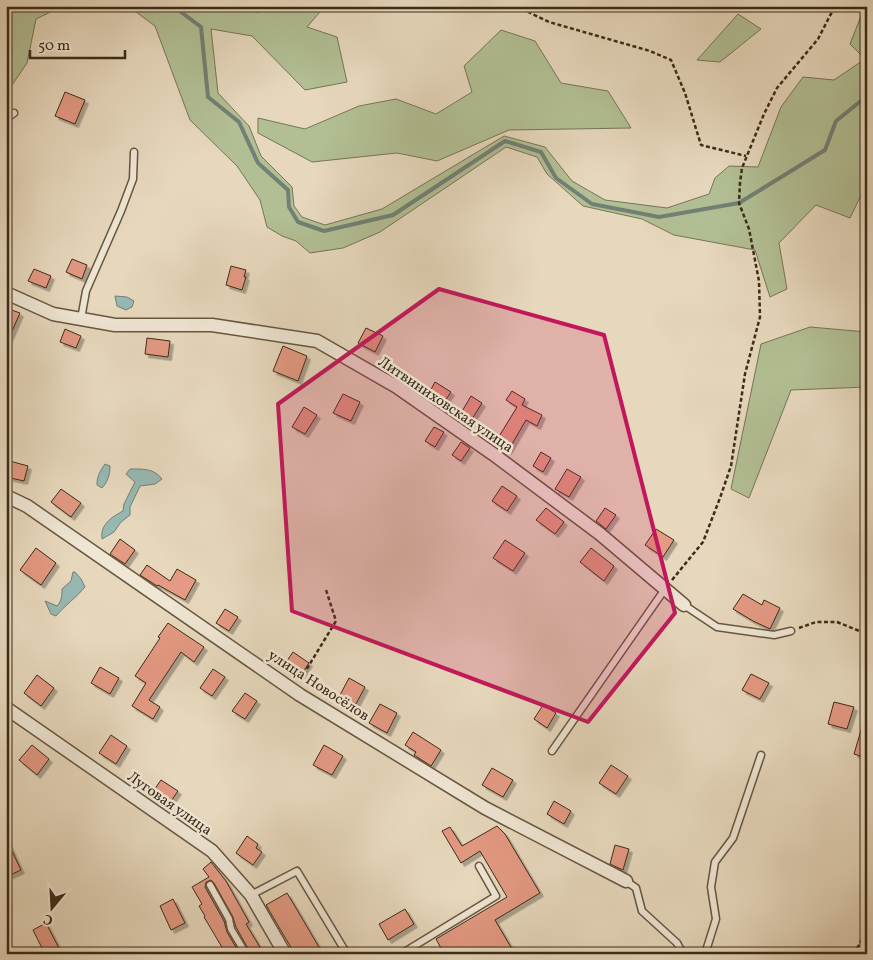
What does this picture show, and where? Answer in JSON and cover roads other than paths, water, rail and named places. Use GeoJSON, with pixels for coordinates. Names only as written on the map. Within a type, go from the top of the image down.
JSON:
{"type":"FeatureCollection","features":[{"type":"Feature","properties":{"kind":"street","name":"Литвиниховская улица"},"geometry":{"type":"LineString","coordinates":[[6,292],[53,314],[115,325],[212,325],[317,341],[398,387],[437,415],[600,534],[684,605]]}},
{"type":"Feature","properties":{"kind":"street","name":"улица Новосёлов"},"geometry":{"type":"LineString","coordinates":[[6,496],[27,506],[293,690],[485,808],[626,881]]}},
{"type":"Feature","properties":{"kind":"street","name":"Луговая улица"},"geometry":{"type":"LineString","coordinates":[[6,708],[212,851],[251,895],[285,954]]}},
{"type":"Feature","properties":{"kind":"lane"},"geometry":{"type":"LineString","coordinates":[[6,119],[14,113]]}},
{"type":"Feature","properties":{"kind":"lane"},"geometry":{"type":"LineString","coordinates":[[81,319],[86,291],[133,179],[134,152]]}},
{"type":"Feature","properties":{"kind":"lane"},"geometry":{"type":"LineString","coordinates":[[552,751],[665,589]]}},
{"type":"Feature","properties":{"kind":"lane"},"geometry":{"type":"LineString","coordinates":[[684,605],[717,627],[774,634],[790,631]]}},
{"type":"Feature","properties":{"kind":"lane"},"geometry":{"type":"LineString","coordinates":[[705,954],[716,920],[711,887],[715,862],[733,838],[761,755]]}},
{"type":"Feature","properties":{"kind":"lane"},"geometry":{"type":"LineString","coordinates":[[401,954],[496,896],[479,866]]}},
{"type":"Feature","properties":{"kind":"lane"},"geometry":{"type":"LineString","coordinates":[[251,895],[297,871],[347,954]]}},
{"type":"Feature","properties":{"kind":"lane"},"geometry":{"type":"LineString","coordinates":[[626,881],[636,888],[642,911],[677,943],[683,954]]}},
{"type":"Feature","properties":{"kind":"lane"},"geometry":{"type":"LineString","coordinates":[[210,885],[246,954]]}},
{"type":"Feature","properties":{"kind":"water"},"geometry":{"type":"Polygon","coordinates":[[[115,296],[127,297],[134,301],[132,307],[126,310],[117,306],[115,296]]]}},
{"type":"Feature","properties":{"kind":"water"},"geometry":{"type":"Polygon","coordinates":[[[105,464],[110,466],[110,472],[102,488],[97,485],[97,482],[105,464]]]}},
{"type":"Feature","properties":{"kind":"water"},"geometry":{"type":"Polygon","coordinates":[[[130,469],[152,471],[162,479],[155,484],[140,486],[130,507],[130,515],[121,522],[114,532],[102,539],[105,525],[123,511],[124,504],[135,482],[126,474],[130,469]]]}},
{"type":"Feature","properties":{"kind":"water"},"geometry":{"type":"Polygon","coordinates":[[[73,572],[81,579],[85,587],[56,616],[51,614],[45,601],[57,606],[61,600],[62,589],[71,581],[73,572]]]}},
{"type":"Feature","properties":{"kind":"waterway"},"geometry":{"type":"LineString","coordinates":[[6,13],[9,6]]}},
{"type":"Feature","properties":{"kind":"waterway"},"geometry":{"type":"LineString","coordinates":[[173,6],[201,27],[208,97],[239,122],[258,163],[288,190],[289,207],[298,222],[324,231],[393,215],[505,141],[541,152],[556,178],[592,204],[659,217],[739,203],[825,150],[836,121],[867,96]]}},
{"type":"Feature","properties":{"kind":"waterway"},"geometry":{"type":"LineString","coordinates":[[6,30],[11,51],[6,60]]}}]}
